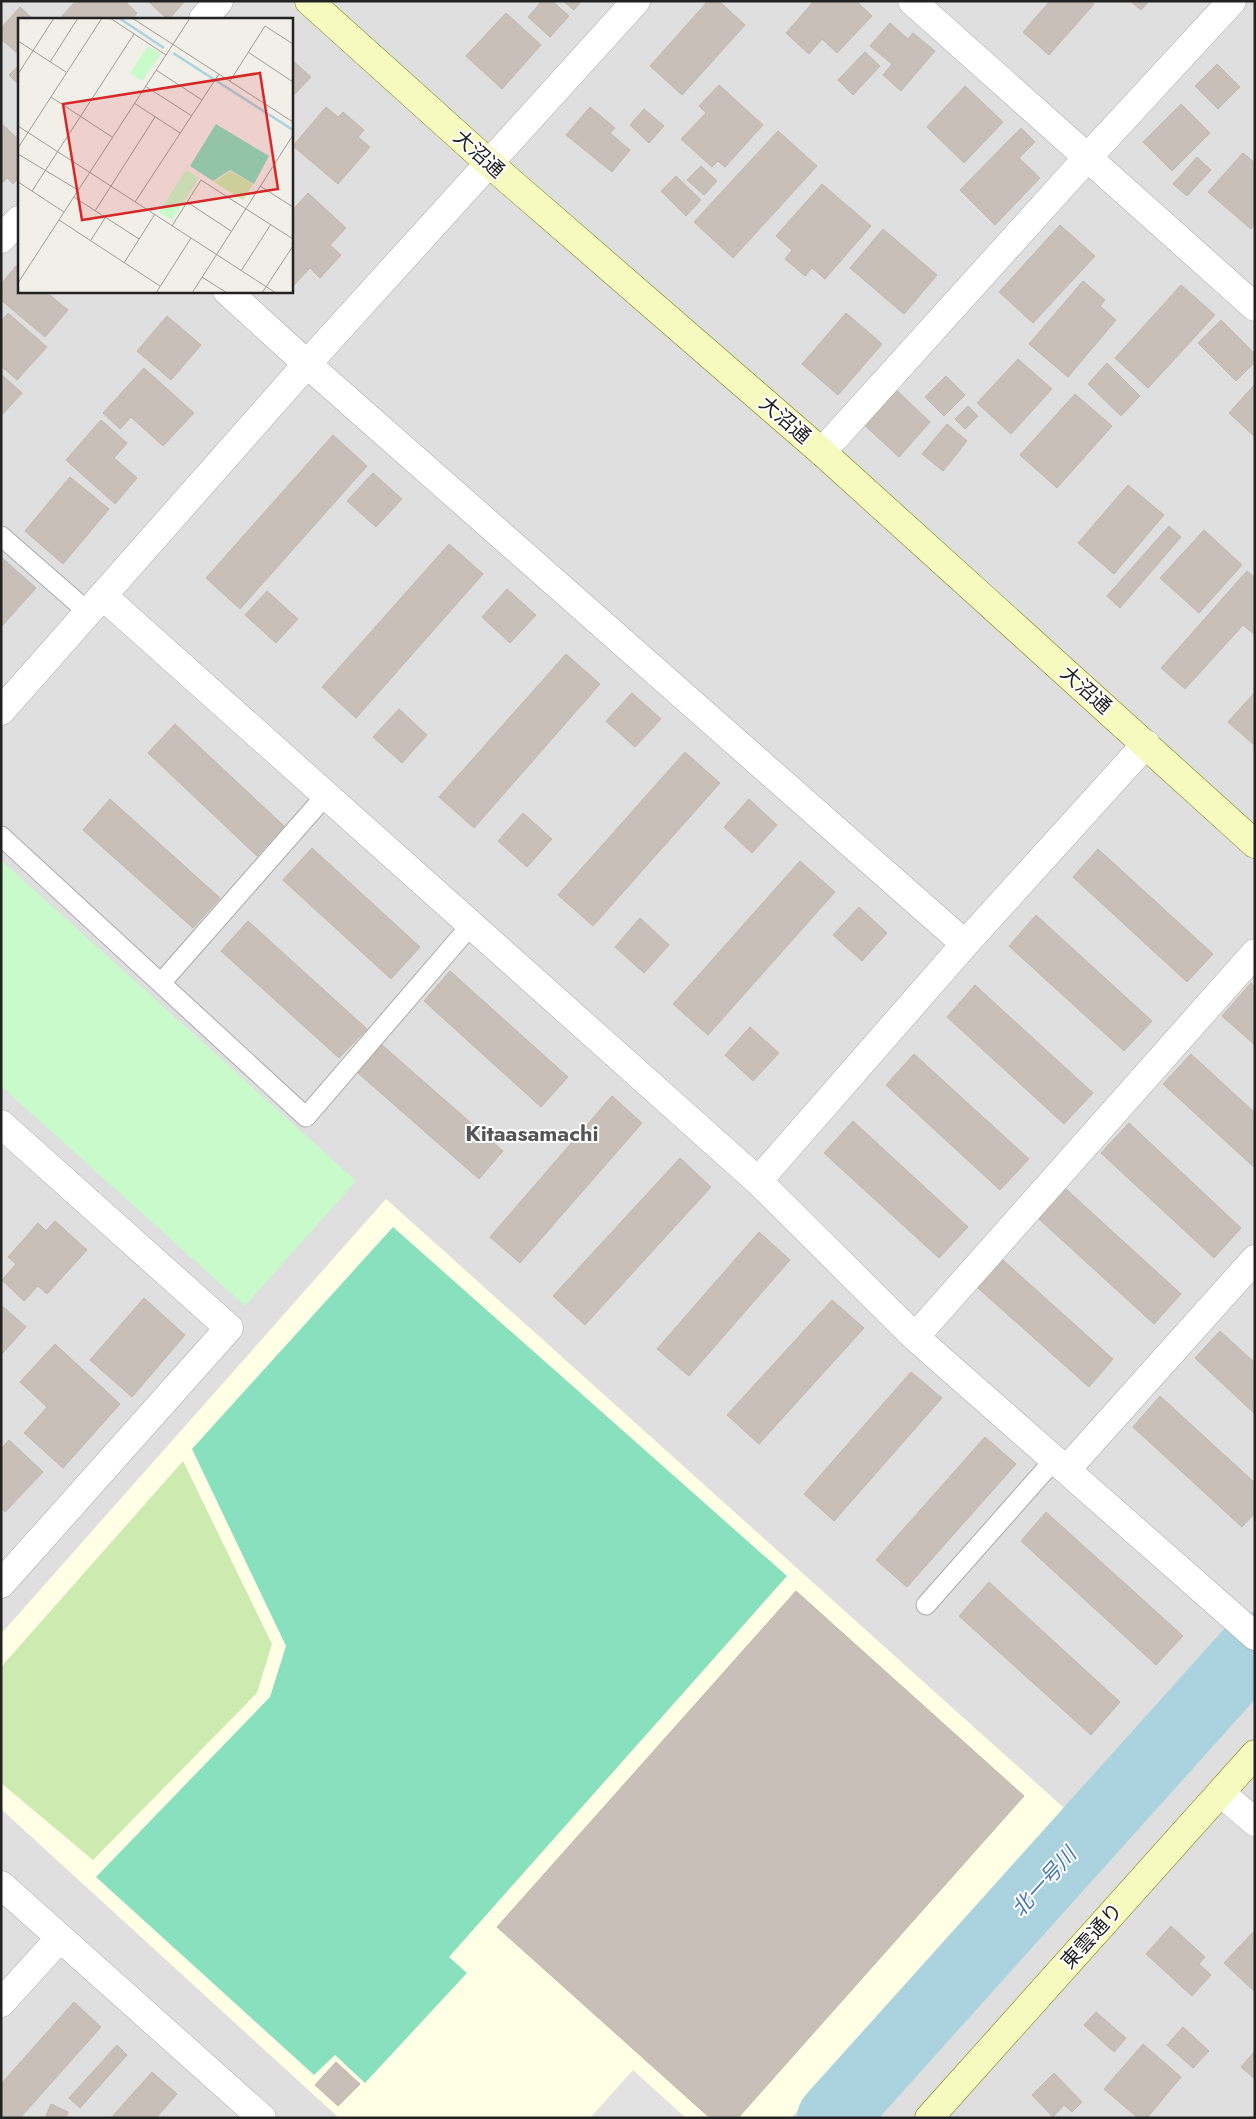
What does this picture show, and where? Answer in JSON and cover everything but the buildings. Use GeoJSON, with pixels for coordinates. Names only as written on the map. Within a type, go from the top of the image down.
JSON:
{"type":"FeatureCollection","features":[{"type":"Feature","properties":{"kind":"street"},"geometry":{"type":"LineString","coordinates":[[204,18],[218,1]]}},
{"type":"Feature","properties":{"kind":"street"},"geometry":{"type":"LineString","coordinates":[[1,711],[307,364],[636,1]]}},
{"type":"Feature","properties":{"kind":"street"},"geometry":{"type":"LineString","coordinates":[[912,1],[1255,307]]}},
{"type":"Feature","properties":{"kind":"street"},"geometry":{"type":"LineString","coordinates":[[822,452],[1232,1]]}},
{"type":"Feature","properties":{"kind":"street","name":"大沼通"},"geometry":{"type":"LineString","coordinates":[[323,6],[490,164],[822,452],[1255,844]]}},
{"type":"Feature","properties":{"kind":"street"},"geometry":{"type":"LineString","coordinates":[[1,239],[18,221]]}},
{"type":"Feature","properties":{"kind":"street"},"geometry":{"type":"LineString","coordinates":[[228,292],[307,364],[965,944]]}},
{"type":"Feature","properties":{"kind":"street"},"geometry":{"type":"LineString","coordinates":[[96,604],[326,795],[758,1182],[915,1337],[1246,1628]]}},
{"type":"Feature","properties":{"kind":"street"},"geometry":{"type":"LineString","coordinates":[[758,1182],[965,944],[1146,744]]}},
{"type":"Feature","properties":{"kind":"street"},"geometry":{"type":"LineString","coordinates":[[915,1337],[1255,954]]}},
{"type":"Feature","properties":{"kind":"street"},"geometry":{"type":"LineString","coordinates":[[1,1584],[229,1328],[5,1136]]}},
{"type":"Feature","properties":{"kind":"street"},"geometry":{"type":"LineString","coordinates":[[1061,1464],[1255,1259]]}},
{"type":"Feature","properties":{"kind":"street","name":"東雲通り"},"geometry":{"type":"LineString","coordinates":[[929,2118],[1255,1754]]}},
{"type":"Feature","properties":{"kind":"street"},"geometry":{"type":"LineString","coordinates":[[1221,1793],[1255,1822]]}},
{"type":"Feature","properties":{"kind":"street"},"geometry":{"type":"LineString","coordinates":[[1,1885],[262,2118]]}},
{"type":"Feature","properties":{"kind":"street"},"geometry":{"type":"LineString","coordinates":[[1,2003],[60,1938]]}},
{"type":"Feature","properties":{"kind":"lane"},"geometry":{"type":"LineString","coordinates":[[1,536],[96,604]]}},
{"type":"Feature","properties":{"kind":"lane"},"geometry":{"type":"LineString","coordinates":[[161,983],[326,795]]}},
{"type":"Feature","properties":{"kind":"lane"},"geometry":{"type":"LineString","coordinates":[[1,836],[306,1117],[471,925]]}},
{"type":"Feature","properties":{"kind":"lane"},"geometry":{"type":"LineString","coordinates":[[926,1605],[1061,1464]]}},
{"type":"Feature","properties":{"kind":"shaded area"},"geometry":{"type":"Polygon","coordinates":[[[1,1],[1255,1],[1255,2118],[1,2118],[1,1]]]}},
{"type":"Feature","properties":{"kind":"shaded area"},"geometry":{"type":"Polygon","coordinates":[[[386,1199],[1064,1808],[791,2118],[339,2118],[1,1809],[1,1634],[386,1199]]]}},
{"type":"Feature","properties":{"kind":"shaded area"},"geometry":{"type":"Polygon","coordinates":[[[633,2070],[686,2118],[590,2118],[633,2070]]]}},
{"type":"Feature","properties":{"kind":"green space"},"geometry":{"type":"Polygon","coordinates":[[[1,860],[356,1181],[245,1306],[1,1086],[1,860]]]}},
{"type":"Feature","properties":{"kind":"green space"},"geometry":{"type":"Polygon","coordinates":[[[393,1227],[787,1576],[449,1957],[467,1973],[365,2083],[335,2055],[314,2075],[96,1877],[270,1697],[286,1646],[192,1449],[393,1227]]]}},
{"type":"Feature","properties":{"kind":"green space"},"geometry":{"type":"Polygon","coordinates":[[[183,1461],[272,1644],[257,1693],[93,1860],[1,1783],[1,1667],[183,1461]]]}},
{"type":"Feature","properties":{"kind":"waterway","name":"北一号川"},"geometry":{"type":"LineString","coordinates":[[832,2118],[1255,1647]]}},
{"type":"Feature","properties":{"kind":"district","name":"Kitaasamachi"},"geometry":{"type":"Point","coordinates":[532,1133]}}]}
